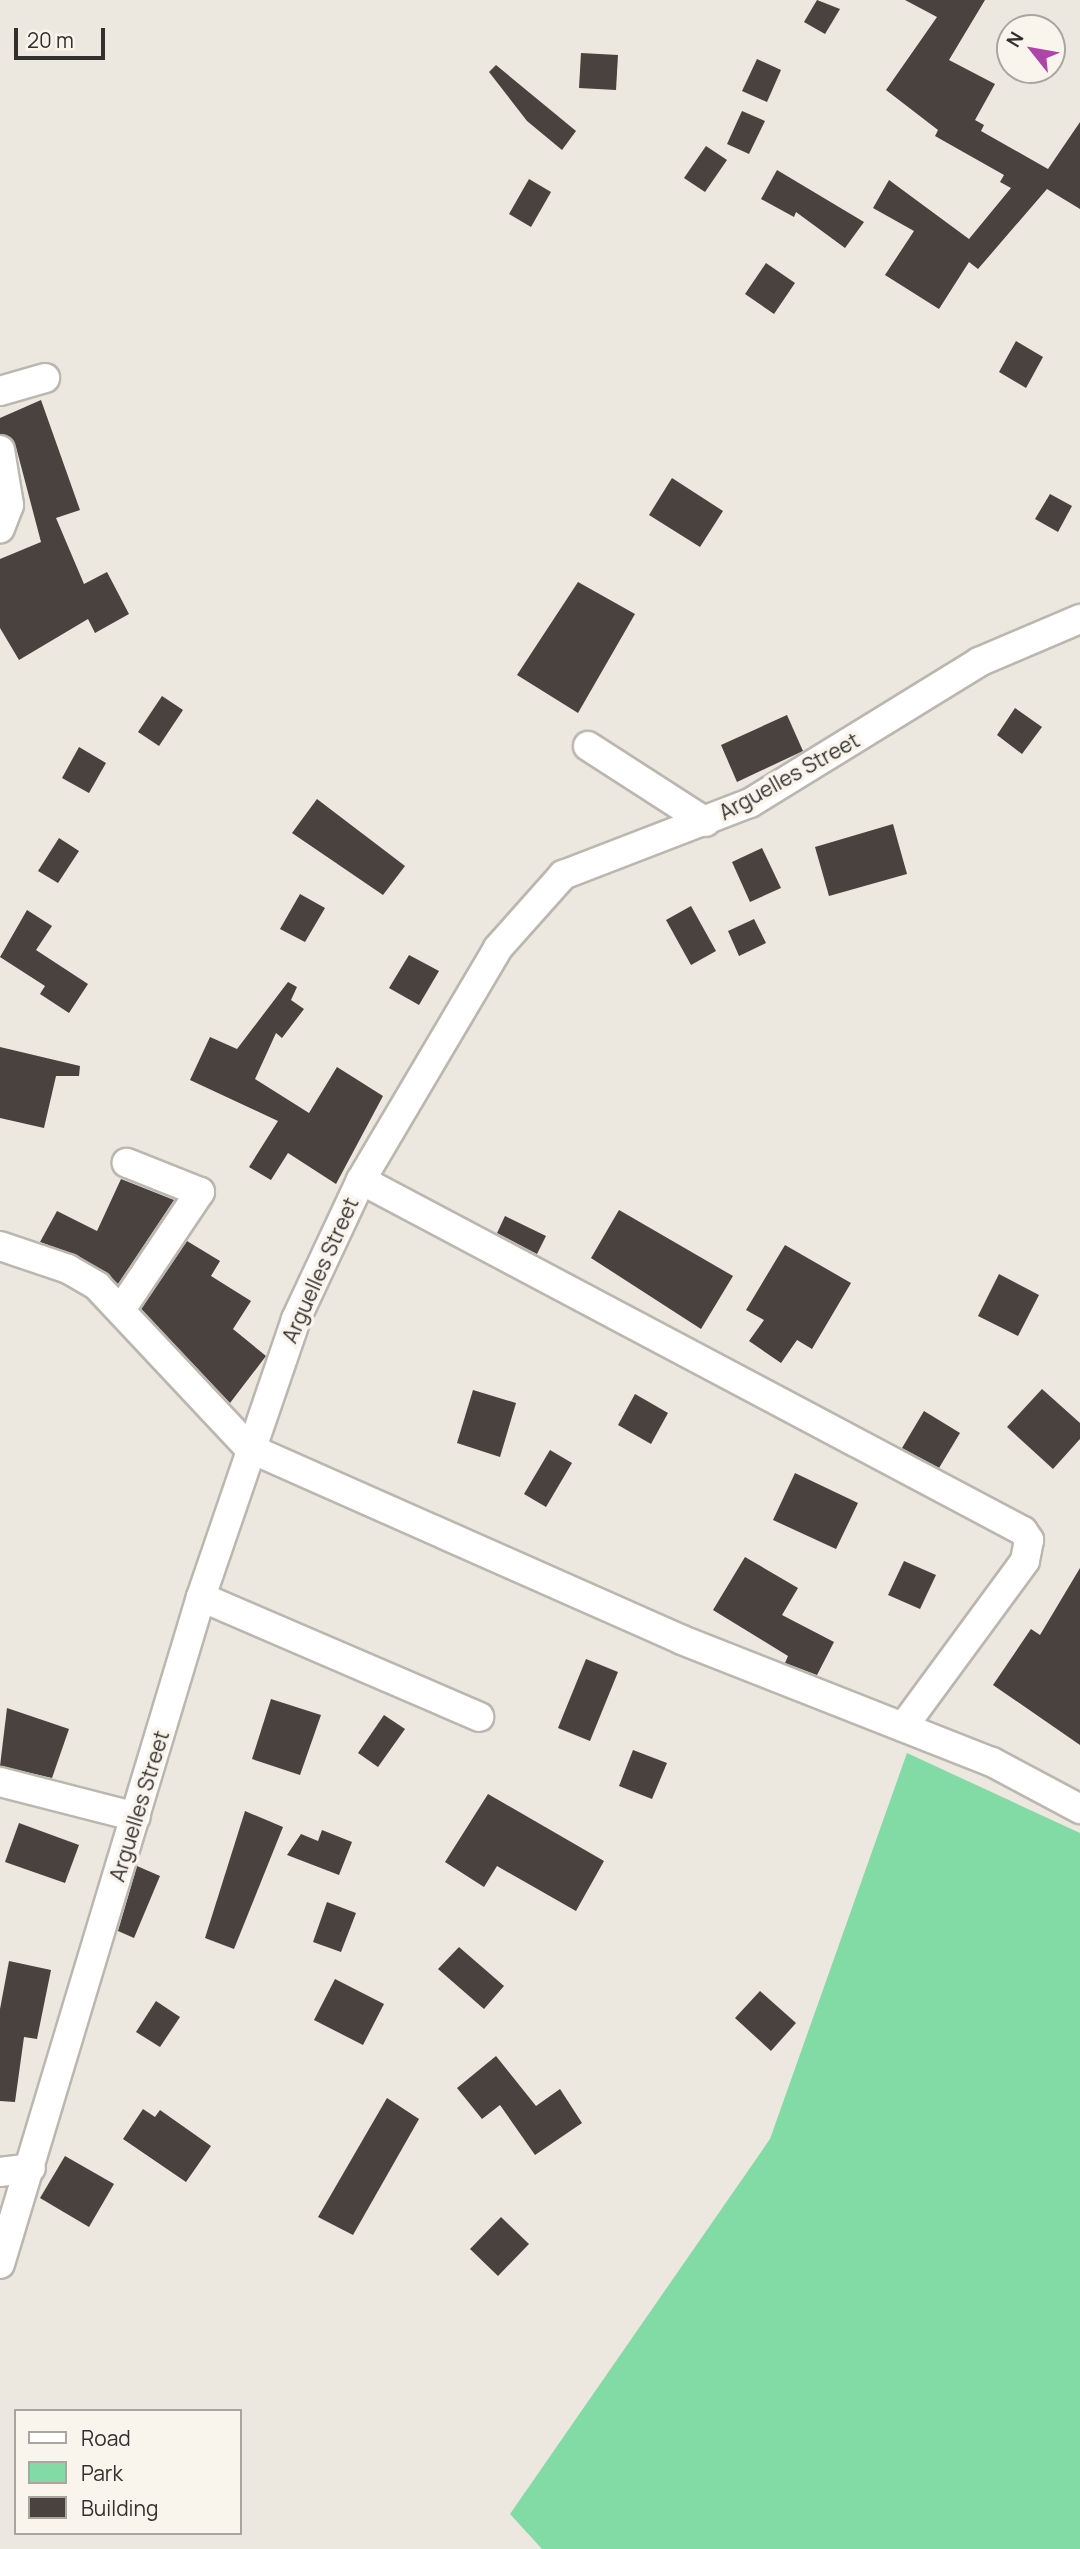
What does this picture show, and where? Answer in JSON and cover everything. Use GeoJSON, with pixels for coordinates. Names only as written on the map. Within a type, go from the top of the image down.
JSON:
{"type":"FeatureCollection","features":[{"type":"Feature","properties":{"kind":"street"},"geometry":{"type":"LineString","coordinates":[[0,391],[45,378]]}},
{"type":"Feature","properties":{"kind":"street"},"geometry":{"type":"LineString","coordinates":[[0,450],[9,505],[0,528]]}},
{"type":"Feature","properties":{"kind":"street","name":"Arguelles Street"},"geometry":{"type":"LineString","coordinates":[[0,2264],[201,1597],[249,1448],[296,1319],[361,1180],[498,948],[526,911],[563,875],[706,822],[817,764],[979,662],[1080,619]]}},
{"type":"Feature","properties":{"kind":"street"},"geometry":{"type":"LineString","coordinates":[[588,746],[706,822]]}},
{"type":"Feature","properties":{"kind":"street"},"geometry":{"type":"LineString","coordinates":[[122,1308],[200,1192],[127,1163]]}},
{"type":"Feature","properties":{"kind":"street"},"geometry":{"type":"LineString","coordinates":[[361,1180],[1023,1531],[1029,1540],[1025,1561],[903,1727]]}},
{"type":"Feature","properties":{"kind":"street"},"geometry":{"type":"LineString","coordinates":[[0,1246],[68,1269],[122,1308],[249,1448],[682,1640],[992,1762],[1080,1809]]}},
{"type":"Feature","properties":{"kind":"street"},"geometry":{"type":"LineString","coordinates":[[201,1597],[479,1717]]}},
{"type":"Feature","properties":{"kind":"street"},"geometry":{"type":"LineString","coordinates":[[0,1782],[136,1817]]}},
{"type":"Feature","properties":{"kind":"street"},"geometry":{"type":"LineString","coordinates":[[0,2172],[31,2168]]}},
{"type":"Feature","properties":{"kind":"green space"},"geometry":{"type":"Polygon","coordinates":[[[907,1753],[1080,1833],[1080,2549],[542,2549],[510,2514],[770,2139],[907,1753]]]}},
{"type":"Feature","properties":{"kind":"building"},"geometry":{"type":"Polygon","coordinates":[[[817,0],[840,9],[825,34],[804,22],[817,0]]]}},
{"type":"Feature","properties":{"kind":"building"},"geometry":{"type":"Polygon","coordinates":[[[905,0],[985,0],[949,60],[995,84],[975,120],[984,125],[981,131],[1048,169],[1080,122],[1080,209],[1047,189],[978,269],[969,262],[939,309],[885,275],[914,231],[873,208],[889,180],[969,239],[1011,188],[1000,182],[1004,175],[935,136],[938,130],[886,90],[937,17],[905,0]]]}},
{"type":"Feature","properties":{"kind":"building"},"geometry":{"type":"Polygon","coordinates":[[[581,53],[618,55],[616,90],[579,88],[581,53]]]}},
{"type":"Feature","properties":{"kind":"building"},"geometry":{"type":"Polygon","coordinates":[[[757,59],[781,70],[767,102],[742,91],[757,59]]]}},
{"type":"Feature","properties":{"kind":"building"},"geometry":{"type":"Polygon","coordinates":[[[496,65],[576,131],[562,150],[527,121],[489,72],[496,65]]]}},
{"type":"Feature","properties":{"kind":"building"},"geometry":{"type":"Polygon","coordinates":[[[742,111],[765,121],[749,154],[727,144],[742,111]]]}},
{"type":"Feature","properties":{"kind":"building"},"geometry":{"type":"Polygon","coordinates":[[[706,146],[727,160],[705,192],[684,178],[706,146]]]}},
{"type":"Feature","properties":{"kind":"building"},"geometry":{"type":"Polygon","coordinates":[[[777,170],[864,222],[845,248],[796,212],[794,217],[761,199],[777,170]]]}},
{"type":"Feature","properties":{"kind":"building"},"geometry":{"type":"Polygon","coordinates":[[[529,179],[551,192],[531,227],[509,214],[529,179]]]}},
{"type":"Feature","properties":{"kind":"building"},"geometry":{"type":"Polygon","coordinates":[[[766,263],[795,283],[774,314],[745,294],[766,263]]]}},
{"type":"Feature","properties":{"kind":"building"},"geometry":{"type":"Polygon","coordinates":[[[1016,341],[1043,357],[1026,388],[999,372],[1016,341]]]}},
{"type":"Feature","properties":{"kind":"building"},"geometry":{"type":"Polygon","coordinates":[[[41,400],[80,510],[56,518],[84,584],[107,572],[129,614],[95,633],[88,619],[19,660],[0,628],[0,559],[41,542],[16,447],[0,434],[0,418],[41,400]]]}},
{"type":"Feature","properties":{"kind":"building"},"geometry":{"type":"Polygon","coordinates":[[[672,478],[723,511],[700,547],[649,515],[672,478]]]}},
{"type":"Feature","properties":{"kind":"building"},"geometry":{"type":"Polygon","coordinates":[[[1050,494],[1072,506],[1058,532],[1035,519],[1050,494]]]}},
{"type":"Feature","properties":{"kind":"building"},"geometry":{"type":"Polygon","coordinates":[[[578,582],[635,614],[578,713],[517,675],[578,582]]]}},
{"type":"Feature","properties":{"kind":"building"},"geometry":{"type":"Polygon","coordinates":[[[162,696],[183,710],[159,746],[138,732],[162,696]]]}},
{"type":"Feature","properties":{"kind":"building"},"geometry":{"type":"Polygon","coordinates":[[[1015,708],[1042,727],[1022,754],[997,735],[1015,708]]]}},
{"type":"Feature","properties":{"kind":"building"},"geometry":{"type":"Polygon","coordinates":[[[787,715],[803,751],[737,782],[721,745],[787,715]]]}},
{"type":"Feature","properties":{"kind":"building"},"geometry":{"type":"Polygon","coordinates":[[[79,747],[106,763],[89,793],[62,778],[79,747]]]}},
{"type":"Feature","properties":{"kind":"building"},"geometry":{"type":"Polygon","coordinates":[[[317,799],[405,866],[383,895],[292,833],[317,799]]]}},
{"type":"Feature","properties":{"kind":"building"},"geometry":{"type":"Polygon","coordinates":[[[893,824],[907,874],[829,896],[815,847],[893,824]]]}},
{"type":"Feature","properties":{"kind":"building"},"geometry":{"type":"Polygon","coordinates":[[[59,838],[79,851],[58,883],[38,871],[59,838]]]}},
{"type":"Feature","properties":{"kind":"building"},"geometry":{"type":"Polygon","coordinates":[[[762,848],[781,888],[750,902],[732,862],[762,848]]]}},
{"type":"Feature","properties":{"kind":"building"},"geometry":{"type":"Polygon","coordinates":[[[300,894],[325,908],[305,942],[280,929],[300,894]]]}},
{"type":"Feature","properties":{"kind":"building"},"geometry":{"type":"Polygon","coordinates":[[[691,906],[716,951],[691,965],[666,920],[691,906]]]}},
{"type":"Feature","properties":{"kind":"building"},"geometry":{"type":"Polygon","coordinates":[[[27,910],[52,926],[36,950],[88,984],[69,1013],[40,994],[45,986],[0,957],[27,910]]]}},
{"type":"Feature","properties":{"kind":"building"},"geometry":{"type":"Polygon","coordinates":[[[754,919],[766,943],[739,956],[728,931],[754,919]]]}},
{"type":"Feature","properties":{"kind":"building"},"geometry":{"type":"Polygon","coordinates":[[[409,955],[439,971],[419,1005],[389,988],[409,955]]]}},
{"type":"Feature","properties":{"kind":"building"},"geometry":{"type":"Polygon","coordinates":[[[288,982],[297,987],[291,1000],[304,1009],[282,1038],[276,1033],[255,1079],[309,1113],[337,1067],[383,1096],[336,1184],[288,1153],[271,1180],[249,1167],[278,1121],[190,1080],[210,1037],[237,1049],[288,982]]]}},
{"type":"Feature","properties":{"kind":"building"},"geometry":{"type":"Polygon","coordinates":[[[0,1047],[80,1066],[79,1076],[56,1076],[44,1128],[0,1118],[0,1047]]]}},
{"type":"Feature","properties":{"kind":"building"},"geometry":{"type":"Polygon","coordinates":[[[121,1179],[174,1200],[118,1284],[76,1255],[40,1242],[57,1211],[97,1231],[121,1179]]]}},
{"type":"Feature","properties":{"kind":"building"},"geometry":{"type":"Polygon","coordinates":[[[619,1210],[733,1276],[701,1329],[591,1258],[619,1210]]]}},
{"type":"Feature","properties":{"kind":"building"},"geometry":{"type":"Polygon","coordinates":[[[505,1216],[546,1236],[537,1254],[497,1233],[505,1216]]]}},
{"type":"Feature","properties":{"kind":"building"},"geometry":{"type":"Polygon","coordinates":[[[187,1241],[220,1261],[211,1276],[251,1301],[233,1329],[266,1356],[230,1403],[141,1309],[187,1241]]]}},
{"type":"Feature","properties":{"kind":"building"},"geometry":{"type":"Polygon","coordinates":[[[785,1245],[851,1283],[812,1349],[797,1340],[781,1363],[749,1341],[764,1320],[746,1310],[785,1245]]]}},
{"type":"Feature","properties":{"kind":"building"},"geometry":{"type":"Polygon","coordinates":[[[999,1274],[1039,1295],[1018,1336],[978,1316],[999,1274]]]}},
{"type":"Feature","properties":{"kind":"building"},"geometry":{"type":"Polygon","coordinates":[[[1042,1389],[1080,1423],[1080,1439],[1053,1469],[1007,1427],[1042,1389]]]}},
{"type":"Feature","properties":{"kind":"building"},"geometry":{"type":"Polygon","coordinates":[[[473,1390],[516,1403],[500,1457],[457,1443],[473,1390]]]}},
{"type":"Feature","properties":{"kind":"building"},"geometry":{"type":"Polygon","coordinates":[[[635,1394],[668,1413],[651,1444],[618,1425],[635,1394]]]}},
{"type":"Feature","properties":{"kind":"building"},"geometry":{"type":"Polygon","coordinates":[[[924,1411],[960,1433],[939,1468],[902,1448],[924,1411]]]}},
{"type":"Feature","properties":{"kind":"building"},"geometry":{"type":"Polygon","coordinates":[[[550,1450],[572,1463],[546,1507],[524,1494],[550,1450]]]}},
{"type":"Feature","properties":{"kind":"building"},"geometry":{"type":"Polygon","coordinates":[[[795,1473],[858,1503],[836,1549],[773,1520],[795,1473]]]}},
{"type":"Feature","properties":{"kind":"building"},"geometry":{"type":"Polygon","coordinates":[[[745,1557],[798,1588],[782,1615],[834,1642],[817,1675],[785,1663],[788,1656],[713,1610],[745,1557]]]}},
{"type":"Feature","properties":{"kind":"building"},"geometry":{"type":"Polygon","coordinates":[[[904,1561],[936,1575],[920,1609],[888,1595],[904,1561]]]}},
{"type":"Feature","properties":{"kind":"building"},"geometry":{"type":"Polygon","coordinates":[[[1080,1568],[1080,1745],[993,1685],[1031,1629],[1040,1635],[1080,1568]]]}},
{"type":"Feature","properties":{"kind":"building"},"geometry":{"type":"Polygon","coordinates":[[[586,1659],[618,1672],[590,1741],[558,1728],[586,1659]]]}},
{"type":"Feature","properties":{"kind":"building"},"geometry":{"type":"Polygon","coordinates":[[[271,1699],[321,1715],[300,1775],[252,1759],[271,1699]]]}},
{"type":"Feature","properties":{"kind":"building"},"geometry":{"type":"Polygon","coordinates":[[[7,1708],[69,1729],[52,1778],[0,1766],[7,1708]]]}},
{"type":"Feature","properties":{"kind":"building"},"geometry":{"type":"Polygon","coordinates":[[[384,1715],[405,1729],[378,1767],[358,1753],[384,1715]]]}},
{"type":"Feature","properties":{"kind":"building"},"geometry":{"type":"Polygon","coordinates":[[[633,1750],[667,1763],[652,1799],[619,1786],[633,1750]]]}},
{"type":"Feature","properties":{"kind":"building"},"geometry":{"type":"Polygon","coordinates":[[[488,1794],[604,1861],[576,1911],[497,1866],[484,1887],[445,1862],[488,1794]]]}},
{"type":"Feature","properties":{"kind":"building"},"geometry":{"type":"Polygon","coordinates":[[[245,1811],[283,1827],[234,1949],[205,1938],[245,1811]]]}},
{"type":"Feature","properties":{"kind":"building"},"geometry":{"type":"Polygon","coordinates":[[[19,1823],[79,1845],[65,1883],[5,1862],[19,1823]]]}},
{"type":"Feature","properties":{"kind":"building"},"geometry":{"type":"Polygon","coordinates":[[[322,1830],[352,1842],[339,1875],[287,1855],[301,1834],[318,1841],[322,1830]]]}},
{"type":"Feature","properties":{"kind":"building"},"geometry":{"type":"Polygon","coordinates":[[[137,1866],[160,1876],[134,1938],[118,1931],[137,1866]]]}},
{"type":"Feature","properties":{"kind":"building"},"geometry":{"type":"Polygon","coordinates":[[[327,1902],[356,1913],[341,1952],[313,1942],[327,1902]]]}},
{"type":"Feature","properties":{"kind":"building"},"geometry":{"type":"Polygon","coordinates":[[[459,1947],[504,1986],[484,2009],[438,1969],[459,1947]]]}},
{"type":"Feature","properties":{"kind":"building"},"geometry":{"type":"Polygon","coordinates":[[[9,1961],[51,1970],[37,2039],[24,2037],[15,2102],[0,2101],[0,2009],[9,1961]]]}},
{"type":"Feature","properties":{"kind":"building"},"geometry":{"type":"Polygon","coordinates":[[[335,1979],[384,2004],[363,2045],[314,2020],[335,1979]]]}},
{"type":"Feature","properties":{"kind":"building"},"geometry":{"type":"Polygon","coordinates":[[[760,1991],[796,2023],[771,2051],[735,2018],[760,1991]]]}},
{"type":"Feature","properties":{"kind":"building"},"geometry":{"type":"Polygon","coordinates":[[[156,2001],[180,2017],[160,2047],[136,2032],[156,2001]]]}},
{"type":"Feature","properties":{"kind":"building"},"geometry":{"type":"Polygon","coordinates":[[[496,2056],[536,2106],[560,2089],[582,2123],[535,2155],[500,2105],[482,2119],[457,2088],[496,2056]]]}},
{"type":"Feature","properties":{"kind":"building"},"geometry":{"type":"Polygon","coordinates":[[[387,2098],[419,2119],[353,2235],[318,2217],[387,2098]]]}},
{"type":"Feature","properties":{"kind":"building"},"geometry":{"type":"Polygon","coordinates":[[[143,2109],[155,2117],[160,2110],[211,2146],[186,2182],[123,2139],[143,2109]]]}},
{"type":"Feature","properties":{"kind":"building"},"geometry":{"type":"Polygon","coordinates":[[[65,2156],[114,2184],[89,2227],[40,2198],[65,2156]]]}},
{"type":"Feature","properties":{"kind":"building"},"geometry":{"type":"Polygon","coordinates":[[[501,2217],[529,2244],[498,2276],[470,2249],[501,2217]]]}}]}
